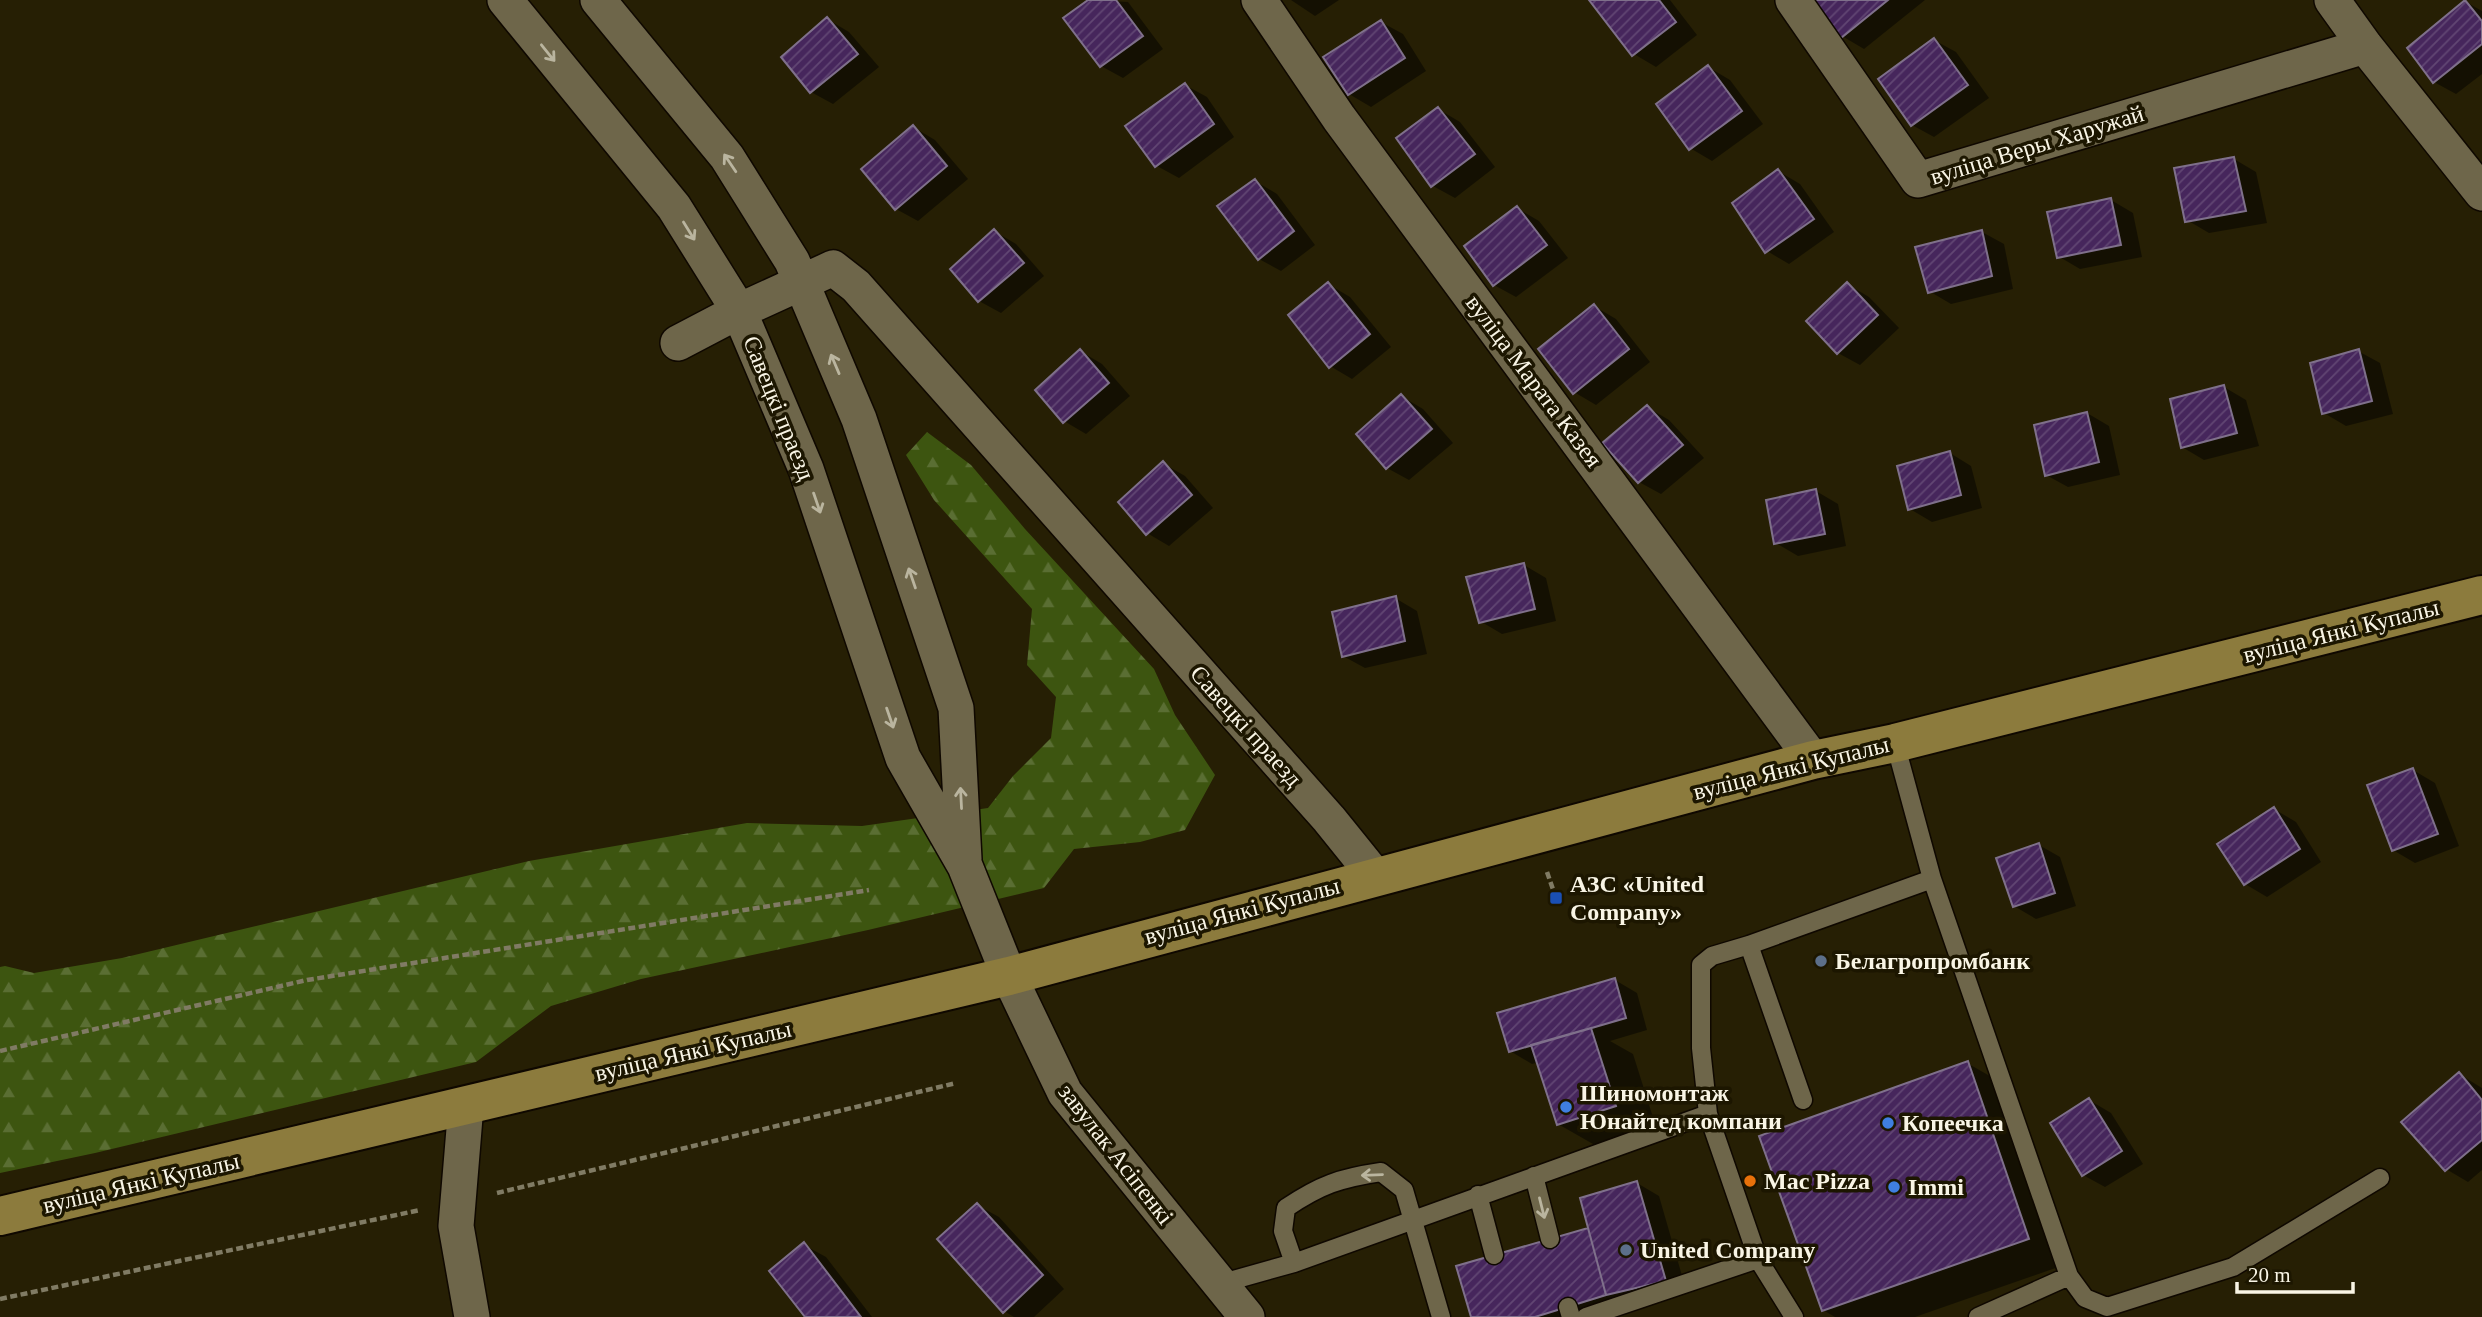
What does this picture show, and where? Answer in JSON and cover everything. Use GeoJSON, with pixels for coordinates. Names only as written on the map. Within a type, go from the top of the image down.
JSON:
{"type":"FeatureCollection","features":[{"type":"Feature","properties":{"kind":"main road","name":"вуліца Янкі Купалы"},"geometry":{"type":"LineString","coordinates":[[0,1216],[1009,976],[1813,760],[1895,743],[2482,595]]}},
{"type":"Feature","properties":{"kind":"street","name":"Савецкі праезд"},"geometry":{"type":"LineString","coordinates":[[505,0],[674,207],[739,311],[806,469],[903,758],[964,866],[1009,976]]}},
{"type":"Feature","properties":{"kind":"street","name":"Савецкі праезд"},"geometry":{"type":"LineString","coordinates":[[598,0],[727,157],[792,261],[859,419],[956,708],[964,866]]}},
{"type":"Feature","properties":{"kind":"street","name":"вуліца Марата Казея"},"geometry":{"type":"LineString","coordinates":[[1259,0],[1339,118],[1813,760]]}},
{"type":"Feature","properties":{"kind":"street","name":"вуліца Веры Харужай"},"geometry":{"type":"LineString","coordinates":[[1793,0],[1918,180],[2365,46]]}},
{"type":"Feature","properties":{"kind":"street"},"geometry":{"type":"LineString","coordinates":[[2332,0],[2365,46],[2482,193]]}},
{"type":"Feature","properties":{"kind":"street","name":"Савецкі праезд"},"geometry":{"type":"LineString","coordinates":[[801,282],[833,268],[856,286],[1329,819],[1375,876]]}},
{"type":"Feature","properties":{"kind":"street"},"geometry":{"type":"LineString","coordinates":[[678,343],[801,282]]}},
{"type":"Feature","properties":{"kind":"street","name":"завулак Асіпенкі"},"geometry":{"type":"LineString","coordinates":[[1009,976],[1065,1093],[1247,1317]]}},
{"type":"Feature","properties":{"kind":"street"},"geometry":{"type":"LineString","coordinates":[[466,1105],[456,1226],[472,1317]]}},
{"type":"Feature","properties":{"kind":"lane"},"geometry":{"type":"LineString","coordinates":[[1895,743],[1932,879],[2069,1276],[2085,1298],[2107,1307],[2233,1267],[2380,1178]]}},
{"type":"Feature","properties":{"kind":"lane"},"geometry":{"type":"LineString","coordinates":[[1794,1317],[1758,1259],[1708,1114],[1701,1048],[1702,965],[1712,956],[1932,879]]}},
{"type":"Feature","properties":{"kind":"lane"},"geometry":{"type":"LineString","coordinates":[[1749,945],[1803,1100]]}},
{"type":"Feature","properties":{"kind":"lane"},"geometry":{"type":"LineString","coordinates":[[1219,1284],[1294,1263],[1708,1114]]}},
{"type":"Feature","properties":{"kind":"lane"},"geometry":{"type":"LineString","coordinates":[[1294,1263],[1283,1231],[1286,1208],[1313,1190],[1347,1177],[1381,1172],[1404,1190],[1441,1317]]}},
{"type":"Feature","properties":{"kind":"lane"},"geometry":{"type":"LineString","coordinates":[[1534,1176],[1550,1239]]}},
{"type":"Feature","properties":{"kind":"lane"},"geometry":{"type":"LineString","coordinates":[[1478,1195],[1494,1255]]}},
{"type":"Feature","properties":{"kind":"lane"},"geometry":{"type":"LineString","coordinates":[[1586,1317],[1758,1259]]}},
{"type":"Feature","properties":{"kind":"lane"},"geometry":{"type":"LineString","coordinates":[[1978,1317],[2069,1276]]}},
{"type":"Feature","properties":{"kind":"path"},"geometry":{"type":"LineString","coordinates":[[0,1051],[307,980],[869,890]]}},
{"type":"Feature","properties":{"kind":"green space"},"geometry":{"type":"Polygon","coordinates":[[[927,432],[971,465],[1025,529],[1154,669],[1175,715],[1215,775],[1185,830],[1140,842],[1074,849],[1044,888],[868,930],[641,979],[551,1006],[476,1062],[0,1173],[0,967],[34,973],[122,958],[529,861],[747,823],[862,826],[988,808],[1013,776],[1051,738],[1056,697],[1027,665],[1032,609],[934,500],[906,455],[927,432]]]}},
{"type":"Feature","properties":{"kind":"building"},"geometry":{"type":"Polygon","coordinates":[[[1088,0],[1116,0],[1143,36],[1100,67],[1063,18],[1088,0]]]}},
{"type":"Feature","properties":{"kind":"building"},"geometry":{"type":"Polygon","coordinates":[[[1589,0],[1659,0],[1676,22],[1632,56],[1589,0]]]}},
{"type":"Feature","properties":{"kind":"building"},"geometry":{"type":"Polygon","coordinates":[[[1812,0],[1888,0],[1841,38],[1812,0]]]}},
{"type":"Feature","properties":{"kind":"building"},"geometry":{"type":"Polygon","coordinates":[[[2465,0],[2482,21],[2482,44],[2433,83],[2407,48],[2465,0]]]}},
{"type":"Feature","properties":{"kind":"building"},"geometry":{"type":"Polygon","coordinates":[[[827,17],[858,54],[810,93],[781,57],[827,17]]]}},
{"type":"Feature","properties":{"kind":"building"},"geometry":{"type":"Polygon","coordinates":[[[1381,20],[1405,58],[1348,95],[1323,57],[1381,20]]]}},
{"type":"Feature","properties":{"kind":"building"},"geometry":{"type":"Polygon","coordinates":[[[1934,38],[1968,85],[1911,126],[1878,79],[1934,38]]]}},
{"type":"Feature","properties":{"kind":"building"},"geometry":{"type":"Polygon","coordinates":[[[1708,65],[1742,111],[1689,150],[1656,104],[1708,65]]]}},
{"type":"Feature","properties":{"kind":"building"},"geometry":{"type":"Polygon","coordinates":[[[1185,83],[1214,124],[1155,167],[1125,126],[1185,83]]]}},
{"type":"Feature","properties":{"kind":"building"},"geometry":{"type":"Polygon","coordinates":[[[1438,107],[1475,154],[1431,187],[1396,138],[1438,107]]]}},
{"type":"Feature","properties":{"kind":"building"},"geometry":{"type":"Polygon","coordinates":[[[913,125],[947,166],[895,210],[861,169],[913,125]]]}},
{"type":"Feature","properties":{"kind":"building"},"geometry":{"type":"Polygon","coordinates":[[[2234,157],[2246,211],[2185,222],[2174,168],[2234,157]]]}},
{"type":"Feature","properties":{"kind":"building"},"geometry":{"type":"Polygon","coordinates":[[[1778,169],[1814,219],[1765,253],[1732,203],[1778,169]]]}},
{"type":"Feature","properties":{"kind":"building"},"geometry":{"type":"Polygon","coordinates":[[[1255,179],[1294,231],[1258,260],[1217,206],[1255,179]]]}},
{"type":"Feature","properties":{"kind":"building"},"geometry":{"type":"Polygon","coordinates":[[[2111,198],[2121,245],[2057,258],[2047,212],[2111,198]]]}},
{"type":"Feature","properties":{"kind":"building"},"geometry":{"type":"Polygon","coordinates":[[[1517,206],[1547,245],[1493,286],[1464,246],[1517,206]]]}},
{"type":"Feature","properties":{"kind":"building"},"geometry":{"type":"Polygon","coordinates":[[[994,229],[1024,263],[978,302],[950,269],[994,229]]]}},
{"type":"Feature","properties":{"kind":"building"},"geometry":{"type":"Polygon","coordinates":[[[1982,230],[1992,276],[1928,293],[1915,247],[1982,230]]]}},
{"type":"Feature","properties":{"kind":"building"},"geometry":{"type":"Polygon","coordinates":[[[1328,282],[1370,334],[1329,368],[1288,315],[1328,282]]]}},
{"type":"Feature","properties":{"kind":"building"},"geometry":{"type":"Polygon","coordinates":[[[1847,282],[1878,315],[1837,354],[1806,321],[1847,282]]]}},
{"type":"Feature","properties":{"kind":"building"},"geometry":{"type":"Polygon","coordinates":[[[1594,304],[1629,349],[1573,394],[1538,349],[1594,304]]]}},
{"type":"Feature","properties":{"kind":"building"},"geometry":{"type":"Polygon","coordinates":[[[1080,349],[1109,383],[1063,423],[1035,390],[1080,349]]]}},
{"type":"Feature","properties":{"kind":"building"},"geometry":{"type":"Polygon","coordinates":[[[2359,349],[2372,401],[2322,414],[2310,363],[2359,349]]]}},
{"type":"Feature","properties":{"kind":"building"},"geometry":{"type":"Polygon","coordinates":[[[2224,385],[2237,433],[2181,448],[2170,399],[2224,385]]]}},
{"type":"Feature","properties":{"kind":"building"},"geometry":{"type":"Polygon","coordinates":[[[1401,394],[1432,429],[1386,469],[1356,434],[1401,394]]]}},
{"type":"Feature","properties":{"kind":"building"},"geometry":{"type":"Polygon","coordinates":[[[1647,405],[1683,445],[1638,483],[1602,443],[1647,405]]]}},
{"type":"Feature","properties":{"kind":"building"},"geometry":{"type":"Polygon","coordinates":[[[2087,412],[2099,462],[2045,476],[2034,425],[2087,412]]]}},
{"type":"Feature","properties":{"kind":"building"},"geometry":{"type":"Polygon","coordinates":[[[1950,451],[1961,495],[1908,510],[1897,466],[1950,451]]]}},
{"type":"Feature","properties":{"kind":"building"},"geometry":{"type":"Polygon","coordinates":[[[1163,461],[1192,495],[1146,535],[1118,502],[1163,461]]]}},
{"type":"Feature","properties":{"kind":"building"},"geometry":{"type":"Polygon","coordinates":[[[1816,489],[1825,534],[1774,544],[1766,500],[1816,489]]]}},
{"type":"Feature","properties":{"kind":"building"},"geometry":{"type":"Polygon","coordinates":[[[1524,563],[1535,609],[1479,623],[1466,577],[1524,563]]]}},
{"type":"Feature","properties":{"kind":"building"},"geometry":{"type":"Polygon","coordinates":[[[1396,596],[1405,641],[1342,657],[1332,612],[1396,596]]]}},
{"type":"Feature","properties":{"kind":"building"},"geometry":{"type":"Polygon","coordinates":[[[2413,768],[2438,834],[2392,851],[2367,785],[2413,768]]]}},
{"type":"Feature","properties":{"kind":"building"},"geometry":{"type":"Polygon","coordinates":[[[2274,807],[2300,849],[2244,885],[2217,844],[2274,807]]]}},
{"type":"Feature","properties":{"kind":"building"},"geometry":{"type":"Polygon","coordinates":[[[2039,843],[2055,893],[2013,907],[1996,858],[2039,843]]]}},
{"type":"Feature","properties":{"kind":"building"},"geometry":{"type":"Polygon","coordinates":[[[1615,978],[1626,1018],[1509,1052],[1497,1013],[1615,978]]]}},
{"type":"Feature","properties":{"kind":"building"},"geometry":{"type":"Polygon","coordinates":[[[1591,1028],[1616,1106],[1557,1125],[1531,1045],[1591,1028]]]}},
{"type":"Feature","properties":{"kind":"building","name":"Immi"},"geometry":{"type":"Polygon","coordinates":[[[1968,1061],[2029,1239],[1822,1311],[1759,1136],[1968,1061]]]}},
{"type":"Feature","properties":{"kind":"building"},"geometry":{"type":"Polygon","coordinates":[[[2459,1072],[2482,1100],[2482,1140],[2445,1171],[2401,1122],[2459,1072]]]}},
{"type":"Feature","properties":{"kind":"building"},"geometry":{"type":"Polygon","coordinates":[[[2089,1098],[2122,1151],[2082,1176],[2050,1123],[2089,1098]]]}},
{"type":"Feature","properties":{"kind":"building","name":"United Company"},"geometry":{"type":"Polygon","coordinates":[[[1637,1181],[1666,1281],[1606,1295],[1580,1198],[1637,1181]]]}},
{"type":"Feature","properties":{"kind":"building"},"geometry":{"type":"Polygon","coordinates":[[[977,1203],[1043,1275],[1003,1313],[937,1239],[977,1203]]]}},
{"type":"Feature","properties":{"kind":"building"},"geometry":{"type":"Polygon","coordinates":[[[1588,1228],[1606,1295],[1535,1317],[1471,1317],[1456,1266],[1588,1228]]]}},
{"type":"Feature","properties":{"kind":"building"},"geometry":{"type":"Polygon","coordinates":[[[804,1242],[861,1317],[805,1317],[769,1271],[804,1242]]]}},
{"type":"Feature","properties":{"kind":"place","name":"АЗС «United Company»"},"geometry":{"type":"Point","coordinates":[1556,898]}},
{"type":"Feature","properties":{"kind":"place","name":"Белагропромбанк"},"geometry":{"type":"Point","coordinates":[1821,961]}},
{"type":"Feature","properties":{"kind":"place","name":"Шиномонтаж Юнайтед компани"},"geometry":{"type":"Point","coordinates":[1566,1107]}},
{"type":"Feature","properties":{"kind":"place","name":"Копеечка"},"geometry":{"type":"Point","coordinates":[1888,1123]}},
{"type":"Feature","properties":{"kind":"place","name":"Mac Pizza"},"geometry":{"type":"Point","coordinates":[1750,1181]}},
{"type":"Feature","properties":{"kind":"place","name":"Immi"},"geometry":{"type":"Point","coordinates":[1894,1187]}},
{"type":"Feature","properties":{"kind":"place","name":"United Company"},"geometry":{"type":"Point","coordinates":[1626,1250]}}]}
